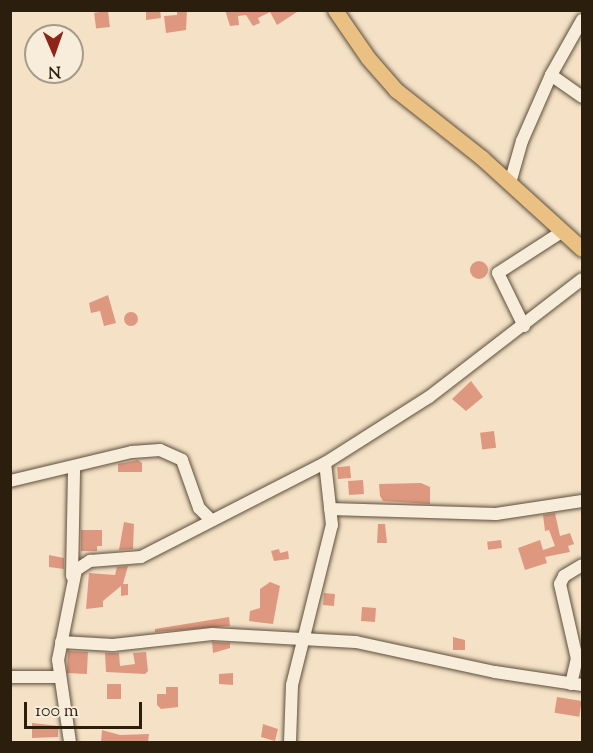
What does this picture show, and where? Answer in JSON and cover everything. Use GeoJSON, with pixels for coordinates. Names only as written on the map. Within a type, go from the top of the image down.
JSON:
{"type":"FeatureCollection","features":[{"type":"Feature","properties":{"kind":"main road"},"geometry":{"type":"LineString","coordinates":[[335,10],[368,58],[416,109],[510,183],[582,249]]}},
{"type":"Feature","properties":{"kind":"street"},"geometry":{"type":"LineString","coordinates":[[510,183],[522,141],[551,75],[582,22]]}},
{"type":"Feature","properties":{"kind":"street"},"geometry":{"type":"LineString","coordinates":[[551,75],[582,98]]}},
{"type":"Feature","properties":{"kind":"street"},"geometry":{"type":"LineString","coordinates":[[524,326],[498,273],[563,231]]}},
{"type":"Feature","properties":{"kind":"street"},"geometry":{"type":"LineString","coordinates":[[72,576],[90,561],[134,559],[325,463],[429,397],[582,279]]}},
{"type":"Feature","properties":{"kind":"street"},"geometry":{"type":"LineString","coordinates":[[10,481],[132,452],[171,452],[182,460],[199,508],[211,520]]}},
{"type":"Feature","properties":{"kind":"street"},"geometry":{"type":"LineString","coordinates":[[290,742],[291,695],[306,640],[318,572],[330,538],[330,509],[325,463]]}},
{"type":"Feature","properties":{"kind":"street"},"geometry":{"type":"LineString","coordinates":[[70,742],[59,676],[61,642],[72,576],[74,467]]}},
{"type":"Feature","properties":{"kind":"street"},"geometry":{"type":"LineString","coordinates":[[330,509],[496,514],[582,501]]}},
{"type":"Feature","properties":{"kind":"street"},"geometry":{"type":"LineString","coordinates":[[61,642],[113,645],[212,634],[383,646],[577,684],[577,659],[560,584],[564,576],[582,565]]}},
{"type":"Feature","properties":{"kind":"street"},"geometry":{"type":"LineString","coordinates":[[10,676],[59,676]]}},
{"type":"Feature","properties":{"kind":"building"},"geometry":{"type":"Polygon","coordinates":[[[146,10],[160,10],[161,18],[146,20],[146,10]]]}},
{"type":"Feature","properties":{"kind":"building"},"geometry":{"type":"Polygon","coordinates":[[[177,10],[187,10],[186,30],[166,33],[164,16],[177,15],[177,10]]]}},
{"type":"Feature","properties":{"kind":"building"},"geometry":{"type":"Polygon","coordinates":[[[225,10],[300,10],[277,25],[270,12],[258,18],[260,23],[253,26],[246,15],[238,16],[239,25],[230,26],[225,10]]]}},
{"type":"Feature","properties":{"kind":"building"},"geometry":{"type":"Polygon","coordinates":[[[108,11],[110,27],[96,29],[94,13],[108,11]]]}},
{"type":"Feature","properties":{"kind":"building"},"geometry":{"type":"Polygon","coordinates":[[[475,261],[483,261],[488,266],[486,277],[475,279],[470,274],[470,266],[475,261]]]}},
{"type":"Feature","properties":{"kind":"building"},"geometry":{"type":"Polygon","coordinates":[[[108,295],[116,323],[104,326],[100,311],[91,313],[89,303],[108,295]]]}},
{"type":"Feature","properties":{"kind":"building"},"geometry":{"type":"Polygon","coordinates":[[[131,312],[136,314],[138,319],[136,324],[131,326],[126,324],[124,319],[126,314],[131,312]]]}},
{"type":"Feature","properties":{"kind":"building"},"geometry":{"type":"Polygon","coordinates":[[[471,381],[483,397],[466,411],[452,399],[471,381]]]}},
{"type":"Feature","properties":{"kind":"building"},"geometry":{"type":"Polygon","coordinates":[[[494,431],[496,448],[482,450],[480,433],[494,431]]]}},
{"type":"Feature","properties":{"kind":"building"},"geometry":{"type":"Polygon","coordinates":[[[138,460],[142,463],[142,472],[118,472],[118,464],[138,460]]]}},
{"type":"Feature","properties":{"kind":"building"},"geometry":{"type":"Polygon","coordinates":[[[350,466],[351,478],[338,479],[337,467],[350,466]]]}},
{"type":"Feature","properties":{"kind":"building"},"geometry":{"type":"Polygon","coordinates":[[[363,480],[364,494],[349,495],[348,481],[363,480]]]}},
{"type":"Feature","properties":{"kind":"building"},"geometry":{"type":"Polygon","coordinates":[[[421,483],[430,487],[430,504],[383,501],[380,496],[379,484],[421,483]]]}},
{"type":"Feature","properties":{"kind":"building"},"geometry":{"type":"Polygon","coordinates":[[[555,513],[560,536],[570,533],[574,544],[568,546],[570,552],[545,557],[547,563],[525,570],[518,548],[540,540],[543,550],[555,546],[549,530],[545,531],[543,515],[555,513]]]}},
{"type":"Feature","properties":{"kind":"building"},"geometry":{"type":"Polygon","coordinates":[[[124,522],[134,524],[133,549],[119,550],[124,522]]]}},
{"type":"Feature","properties":{"kind":"building"},"geometry":{"type":"Polygon","coordinates":[[[378,524],[385,524],[387,543],[377,543],[378,524]]]}},
{"type":"Feature","properties":{"kind":"building"},"geometry":{"type":"Polygon","coordinates":[[[81,530],[102,530],[102,546],[97,546],[97,551],[81,551],[81,530]]]}},
{"type":"Feature","properties":{"kind":"building"},"geometry":{"type":"Polygon","coordinates":[[[501,540],[502,548],[488,550],[487,542],[501,540]]]}},
{"type":"Feature","properties":{"kind":"building"},"geometry":{"type":"Polygon","coordinates":[[[279,549],[280,553],[288,551],[289,559],[274,561],[271,551],[279,549]]]}},
{"type":"Feature","properties":{"kind":"building"},"geometry":{"type":"Polygon","coordinates":[[[49,555],[64,558],[64,569],[49,567],[49,555]]]}},
{"type":"Feature","properties":{"kind":"building"},"geometry":{"type":"Polygon","coordinates":[[[128,566],[123,584],[128,584],[128,595],[121,596],[121,586],[103,601],[103,607],[86,609],[89,573],[115,575],[117,567],[128,566]]]}},
{"type":"Feature","properties":{"kind":"building"},"geometry":{"type":"Polygon","coordinates":[[[270,582],[280,586],[273,624],[249,621],[250,611],[260,608],[260,589],[270,582]]]}},
{"type":"Feature","properties":{"kind":"building"},"geometry":{"type":"Polygon","coordinates":[[[324,593],[335,594],[334,606],[323,605],[324,593]]]}},
{"type":"Feature","properties":{"kind":"building"},"geometry":{"type":"Polygon","coordinates":[[[362,607],[376,608],[375,622],[361,621],[362,607]]]}},
{"type":"Feature","properties":{"kind":"building"},"geometry":{"type":"Polygon","coordinates":[[[229,617],[230,626],[155,632],[155,629],[229,617]]]}},
{"type":"Feature","properties":{"kind":"building"},"geometry":{"type":"Polygon","coordinates":[[[453,637],[465,640],[465,650],[453,650],[453,637]]]}},
{"type":"Feature","properties":{"kind":"building"},"geometry":{"type":"Polygon","coordinates":[[[212,642],[230,643],[230,648],[213,653],[212,642]]]}},
{"type":"Feature","properties":{"kind":"building"},"geometry":{"type":"Polygon","coordinates":[[[68,651],[88,652],[87,674],[67,673],[68,651]]]}},
{"type":"Feature","properties":{"kind":"building"},"geometry":{"type":"Polygon","coordinates":[[[146,652],[148,671],[145,674],[106,672],[105,653],[119,653],[120,666],[135,664],[133,653],[146,652]]]}},
{"type":"Feature","properties":{"kind":"building"},"geometry":{"type":"Polygon","coordinates":[[[233,673],[233,685],[219,684],[219,674],[233,673]]]}},
{"type":"Feature","properties":{"kind":"building"},"geometry":{"type":"Polygon","coordinates":[[[107,684],[121,684],[121,699],[107,699],[107,684]]]}},
{"type":"Feature","properties":{"kind":"building"},"geometry":{"type":"Polygon","coordinates":[[[166,687],[178,687],[178,707],[161,709],[157,705],[157,694],[166,694],[166,687]]]}},
{"type":"Feature","properties":{"kind":"building"},"geometry":{"type":"Polygon","coordinates":[[[557,697],[582,701],[579,717],[554,713],[557,697]]]}},
{"type":"Feature","properties":{"kind":"building"},"geometry":{"type":"Polygon","coordinates":[[[32,723],[58,726],[58,737],[32,738],[32,723]]]}},
{"type":"Feature","properties":{"kind":"building"},"geometry":{"type":"Polygon","coordinates":[[[263,724],[278,729],[275,741],[261,737],[263,724]]]}},
{"type":"Feature","properties":{"kind":"building"},"geometry":{"type":"Polygon","coordinates":[[[102,730],[120,735],[149,734],[148,742],[101,742],[102,730]]]}}]}
